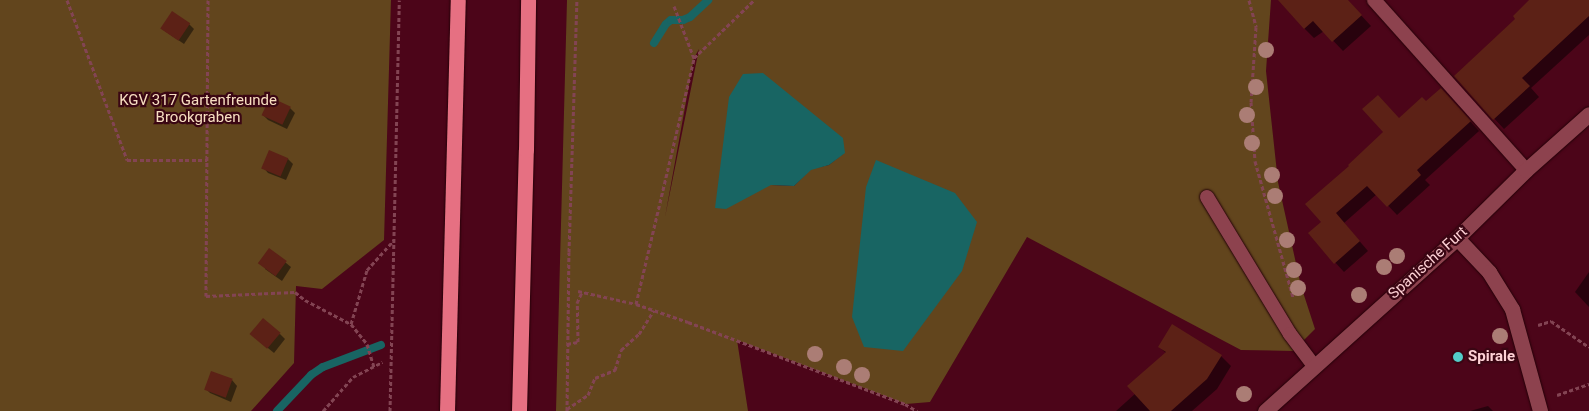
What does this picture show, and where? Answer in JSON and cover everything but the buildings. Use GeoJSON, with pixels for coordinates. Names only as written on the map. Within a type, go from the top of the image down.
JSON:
{"type":"FeatureCollection","features":[{"type":"Feature","properties":{"kind":"highway"},"geometry":{"type":"LineString","coordinates":[[447,411],[458,0]]}},
{"type":"Feature","properties":{"kind":"highway"},"geometry":{"type":"LineString","coordinates":[[519,411],[528,0]]}},
{"type":"Feature","properties":{"kind":"street","name":"Spanische Furt"},"geometry":{"type":"LineString","coordinates":[[1265,411],[1457,238],[1526,170],[1589,114]]}},
{"type":"Feature","properties":{"kind":"street"},"geometry":{"type":"LineString","coordinates":[[1457,238],[1489,272],[1512,309],[1538,406]]}},
{"type":"Feature","properties":{"kind":"lane"},"geometry":{"type":"LineString","coordinates":[[1374,0],[1526,170]]}},
{"type":"Feature","properties":{"kind":"lane"},"geometry":{"type":"LineString","coordinates":[[1207,196],[1290,334],[1314,366]]}},
{"type":"Feature","properties":{"kind":"path"},"geometry":{"type":"LineString","coordinates":[[67,0],[127,160],[207,160]]}},
{"type":"Feature","properties":{"kind":"path"},"geometry":{"type":"LineString","coordinates":[[208,0],[206,296],[296,292],[305,300],[351,324],[367,344],[374,367]]}},
{"type":"Feature","properties":{"kind":"path"},"geometry":{"type":"LineString","coordinates":[[390,411],[399,0]]}},
{"type":"Feature","properties":{"kind":"path"},"geometry":{"type":"LineString","coordinates":[[567,410],[567,344],[577,0]]}},
{"type":"Feature","properties":{"kind":"path"},"geometry":{"type":"LineString","coordinates":[[636,304],[694,58],[754,0]]}},
{"type":"Feature","properties":{"kind":"path"},"geometry":{"type":"LineString","coordinates":[[1249,0],[1256,27],[1251,102],[1255,161],[1295,305]]}},
{"type":"Feature","properties":{"kind":"path"},"geometry":{"type":"LineString","coordinates":[[674,6],[694,58]]}},
{"type":"Feature","properties":{"kind":"path"},"geometry":{"type":"LineString","coordinates":[[351,324],[367,270],[394,240]]}},
{"type":"Feature","properties":{"kind":"path"},"geometry":{"type":"LineString","coordinates":[[567,344],[578,342],[577,303],[580,292],[636,304],[654,310],[905,404],[917,411]]}},
{"type":"Feature","properties":{"kind":"path"},"geometry":{"type":"LineString","coordinates":[[567,410],[588,396],[594,378],[615,370],[621,350],[639,334],[654,310]]}},
{"type":"Feature","properties":{"kind":"path"},"geometry":{"type":"LineString","coordinates":[[1518,330],[1551,321],[1589,347]]}},
{"type":"Feature","properties":{"kind":"path"},"geometry":{"type":"LineString","coordinates":[[323,411],[353,377],[382,362]]}},
{"type":"Feature","properties":{"kind":"path"},"geometry":{"type":"LineString","coordinates":[[1538,406],[1589,384]]}},
{"type":"Feature","properties":{"kind":"green space","name":"KGV 317 Gartenfreunde Brookgraben"},"geometry":{"type":"Polygon","coordinates":[[[0,0],[391,0],[384,240],[322,289],[296,286],[294,363],[251,411],[0,411],[0,0]]]}},
{"type":"Feature","properties":{"kind":"green space"},"geometry":{"type":"Polygon","coordinates":[[[567,0],[1271,0],[1266,71],[1278,182],[1301,286],[1315,329],[1293,351],[1241,350],[1027,237],[930,402],[906,404],[737,340],[748,411],[556,411],[567,0]],[[699,49],[694,58],[665,217],[699,49]],[[844,153],[771,185],[794,186],[811,169],[829,165],[844,153]]]}},
{"type":"Feature","properties":{"kind":"water"},"geometry":{"type":"Polygon","coordinates":[[[763,73],[843,138],[845,153],[829,165],[811,170],[794,186],[771,185],[726,209],[715,208],[729,97],[743,74],[763,73]]]}},
{"type":"Feature","properties":{"kind":"water"},"geometry":{"type":"Polygon","coordinates":[[[876,160],[955,193],[977,222],[962,271],[903,351],[864,347],[852,317],[866,187],[876,160]]]}},
{"type":"Feature","properties":{"kind":"waterway"},"geometry":{"type":"LineString","coordinates":[[654,43],[666,24],[671,20],[683,20],[690,17],[708,0]]}},
{"type":"Feature","properties":{"kind":"waterway"},"geometry":{"type":"LineString","coordinates":[[277,411],[311,375],[323,367],[381,345]]}},
{"type":"Feature","properties":{"kind":"place","name":"Spirale"},"geometry":{"type":"Point","coordinates":[1458,357]}}]}
